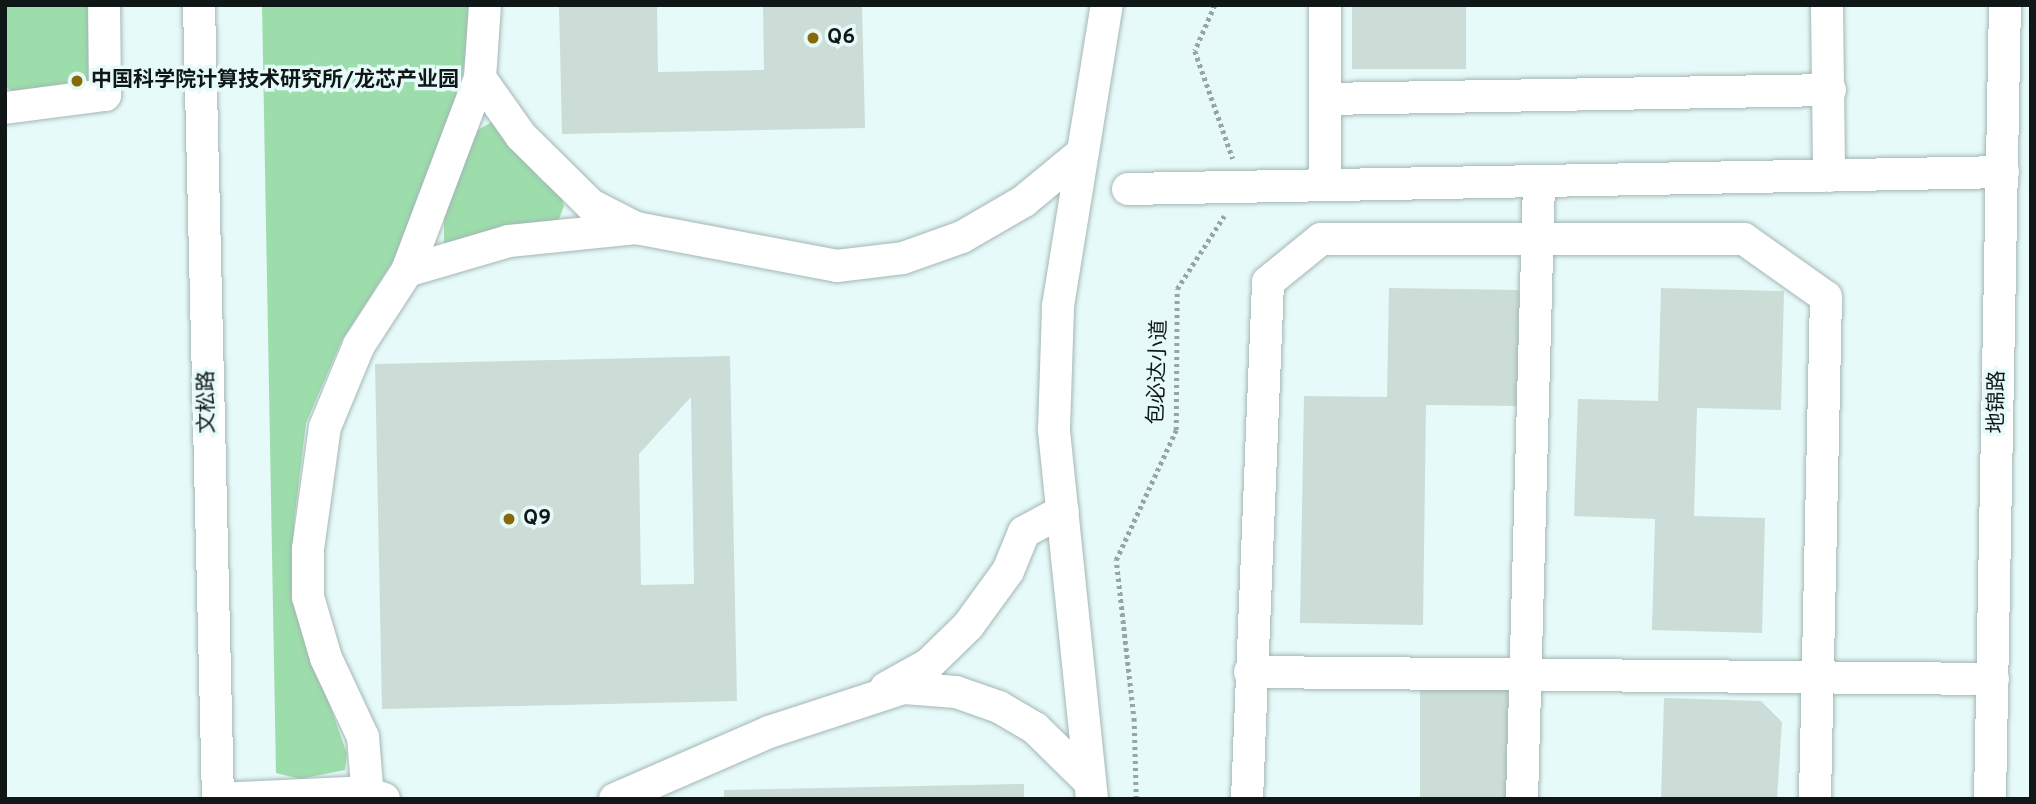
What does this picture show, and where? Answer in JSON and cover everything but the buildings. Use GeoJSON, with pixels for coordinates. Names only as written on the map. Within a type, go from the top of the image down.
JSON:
{"type":"FeatureCollection","features":[{"type":"Feature","properties":{"kind":"street"},"geometry":{"type":"LineString","coordinates":[[5,108],[105,95],[104,5]]}},
{"type":"Feature","properties":{"kind":"street","name":"文松路"},"geometry":{"type":"LineString","coordinates":[[199,5],[218,799]]}},
{"type":"Feature","properties":{"kind":"street"},"geometry":{"type":"LineString","coordinates":[[218,799],[372,796],[363,737],[326,658],[307,597],[308,549],[325,427],[359,345],[407,271],[480,78],[485,5]]}},
{"type":"Feature","properties":{"kind":"street"},"geometry":{"type":"LineString","coordinates":[[1091,790],[1054,429],[1058,306],[1107,5]]}},
{"type":"Feature","properties":{"kind":"street"},"geometry":{"type":"LineString","coordinates":[[1325,5],[1325,185]]}},
{"type":"Feature","properties":{"kind":"street"},"geometry":{"type":"LineString","coordinates":[[1827,5],[1829,176]]}},
{"type":"Feature","properties":{"kind":"street","name":"地锦路"},"geometry":{"type":"LineString","coordinates":[[1990,799],[2005,5]]}},
{"type":"Feature","properties":{"kind":"street"},"geometry":{"type":"LineString","coordinates":[[480,78],[563,181],[591,205],[636,228],[837,266],[863,265],[962,237],[1024,201],[1082,153]]}},
{"type":"Feature","properties":{"kind":"street"},"geometry":{"type":"LineString","coordinates":[[1325,99],[1830,90]]}},
{"type":"Feature","properties":{"kind":"street"},"geometry":{"type":"LineString","coordinates":[[1128,189],[2003,172]]}},
{"type":"Feature","properties":{"kind":"street"},"geometry":{"type":"LineString","coordinates":[[1522,799],[1539,181]]}},
{"type":"Feature","properties":{"kind":"street"},"geometry":{"type":"LineString","coordinates":[[407,271],[509,241],[636,228]]}},
{"type":"Feature","properties":{"kind":"street"},"geometry":{"type":"LineString","coordinates":[[1247,799],[1250,672],[1268,282],[1321,239],[1744,239],[1826,297],[1815,799]]}},
{"type":"Feature","properties":{"kind":"street"},"geometry":{"type":"LineString","coordinates":[[870,698],[929,664],[968,626],[1008,571],[1024,532],[1063,512]]}},
{"type":"Feature","properties":{"kind":"street"},"geometry":{"type":"LineString","coordinates":[[1250,672],[1993,679]]}},
{"type":"Feature","properties":{"kind":"street"},"geometry":{"type":"LineString","coordinates":[[615,799],[769,732],[904,688],[956,692],[999,707],[1035,728],[1091,790]]}},
{"type":"Feature","properties":{"kind":"path"},"geometry":{"type":"LineString","coordinates":[[1215,5],[1195,51],[1243,187]]}},
{"type":"Feature","properties":{"kind":"path","name":"包必达小道"},"geometry":{"type":"LineString","coordinates":[[1136,799],[1134,721],[1116,560],[1176,430],[1177,289],[1243,187]]}},
{"type":"Feature","properties":{"kind":"green space"},"geometry":{"type":"Polygon","coordinates":[[[5,5],[89,5],[92,81],[23,97],[7,88],[5,5]]]}},
{"type":"Feature","properties":{"kind":"green space"},"geometry":{"type":"Polygon","coordinates":[[[262,5],[473,5],[460,94],[399,252],[341,342],[306,423],[294,522],[293,600],[347,754],[345,770],[300,779],[276,773],[262,5]]]}},
{"type":"Feature","properties":{"kind":"green space"},"geometry":{"type":"Polygon","coordinates":[[[492,122],[542,181],[559,189],[564,206],[559,219],[456,246],[444,244],[444,218],[476,131],[492,122]]]}},
{"type":"Feature","properties":{"kind":"place","name":"Q6"},"geometry":{"type":"Point","coordinates":[813,38]}},
{"type":"Feature","properties":{"kind":"place","name":"中国科学院计算技术研究所/龙芯产业园"},"geometry":{"type":"Point","coordinates":[77,81]}},
{"type":"Feature","properties":{"kind":"place","name":"Q9"},"geometry":{"type":"Point","coordinates":[509,519]}}]}
